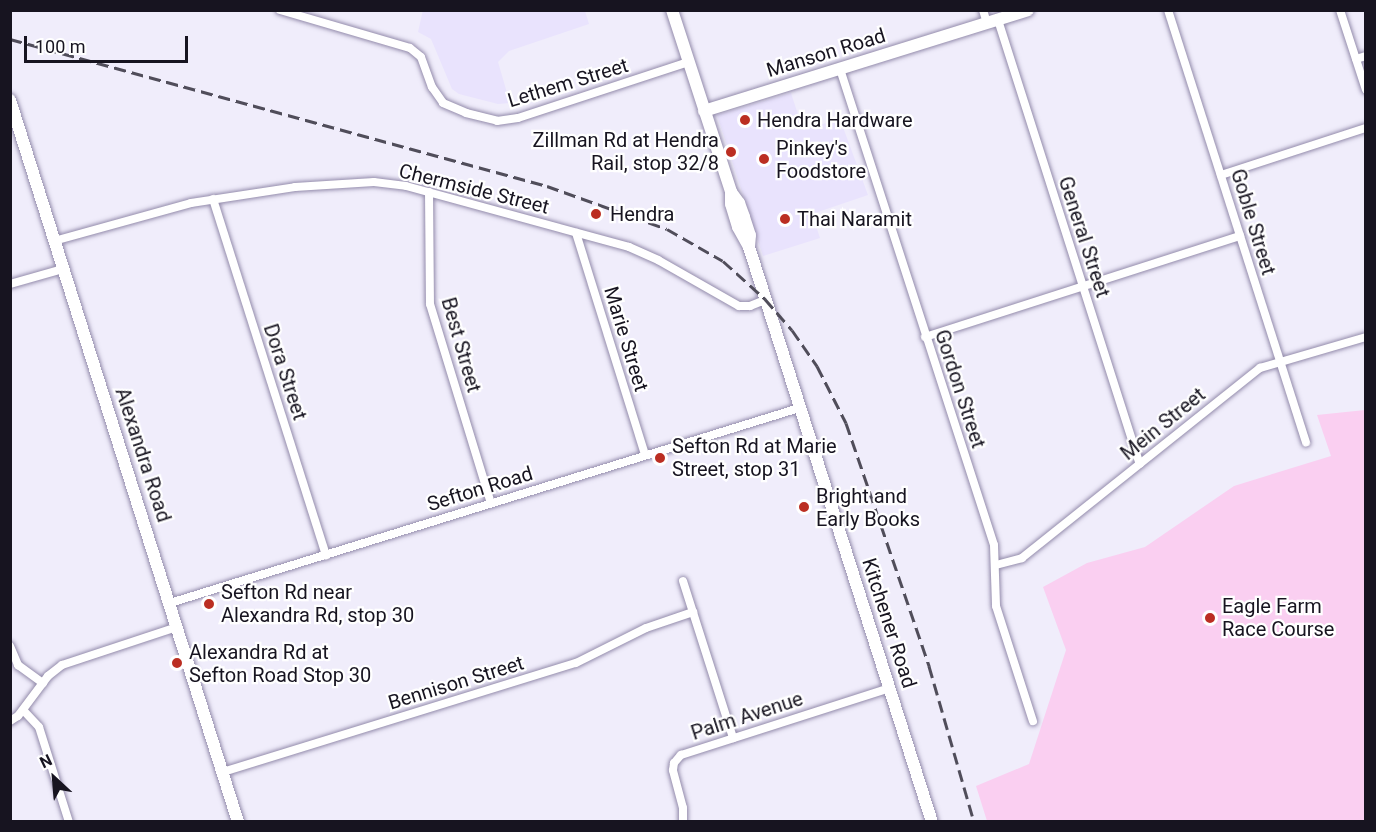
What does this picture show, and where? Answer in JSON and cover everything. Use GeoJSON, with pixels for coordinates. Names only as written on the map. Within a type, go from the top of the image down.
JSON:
{"type":"FeatureCollection","features":[{"type":"Feature","properties":{"kind":"street","name":"Lethem Street"},"geometry":{"type":"LineString","coordinates":[[280,10],[410,48],[421,57],[432,87],[443,103],[466,113],[497,121],[518,118],[688,62]]}},
{"type":"Feature","properties":{"kind":"street","name":"Kitchener Road"},"geometry":{"type":"LineString","coordinates":[[672,10],[731,192],[739,203],[747,226],[749,247],[765,300],[932,822]]}},
{"type":"Feature","properties":{"kind":"street","name":"General Street"},"geometry":{"type":"LineString","coordinates":[[983,10],[992,22],[1083,287],[1140,464]]}},
{"type":"Feature","properties":{"kind":"street","name":"Manson Road"},"geometry":{"type":"LineString","coordinates":[[704,111],[1028,10]]}},
{"type":"Feature","properties":{"kind":"street","name":"Goble Street"},"geometry":{"type":"LineString","coordinates":[[1167,10],[1306,443]]}},
{"type":"Feature","properties":{"kind":"street"},"geometry":{"type":"LineString","coordinates":[[1340,10],[1365,90]]}},
{"type":"Feature","properties":{"kind":"street"},"geometry":{"type":"LineString","coordinates":[[1356,59],[1365,56]]}},
{"type":"Feature","properties":{"kind":"street","name":"Gordon Street"},"geometry":{"type":"LineString","coordinates":[[840,69],[994,545],[996,606],[1033,721]]}},
{"type":"Feature","properties":{"kind":"street","name":"Alexandra Road"},"geometry":{"type":"LineString","coordinates":[[12,108],[238,822]]}},
{"type":"Feature","properties":{"kind":"street"},"geometry":{"type":"LineString","coordinates":[[1221,175],[1365,128]]}},
{"type":"Feature","properties":{"kind":"street","name":"Chermside Street"},"geometry":{"type":"LineString","coordinates":[[54,241],[168,208],[213,199],[343,183],[374,182],[429,192],[644,253],[739,306],[750,306],[765,300]]}},
{"type":"Feature","properties":{"kind":"street","name":"Best Street"},"geometry":{"type":"LineString","coordinates":[[429,192],[430,304],[491,503]]}},
{"type":"Feature","properties":{"kind":"street","name":"Dora Street"},"geometry":{"type":"LineString","coordinates":[[213,199],[326,555]]}},
{"type":"Feature","properties":{"kind":"street","name":"Marie Street"},"geometry":{"type":"LineString","coordinates":[[576,233],[645,455]]}},
{"type":"Feature","properties":{"kind":"street"},"geometry":{"type":"LineString","coordinates":[[925,337],[1240,236]]}},
{"type":"Feature","properties":{"kind":"street"},"geometry":{"type":"LineString","coordinates":[[10,284],[63,269]]}},
{"type":"Feature","properties":{"kind":"street","name":"Mein Street"},"geometry":{"type":"LineString","coordinates":[[996,565],[1022,558],[1252,373],[1280,361],[1365,337]]}},
{"type":"Feature","properties":{"kind":"street","name":"Sefton Road"},"geometry":{"type":"LineString","coordinates":[[170,603],[799,408]]}},
{"type":"Feature","properties":{"kind":"street"},"geometry":{"type":"LineString","coordinates":[[683,581],[733,738]]}},
{"type":"Feature","properties":{"kind":"street","name":"Bennison Street"},"geometry":{"type":"LineString","coordinates":[[223,772],[576,663],[646,628],[693,612]]}},
{"type":"Feature","properties":{"kind":"street"},"geometry":{"type":"LineString","coordinates":[[10,721],[24,711],[43,683],[62,665],[177,627]]}},
{"type":"Feature","properties":{"kind":"street"},"geometry":{"type":"LineString","coordinates":[[10,646],[18,665],[43,683]]}},
{"type":"Feature","properties":{"kind":"street","name":"Palm Avenue"},"geometry":{"type":"LineString","coordinates":[[683,822],[683,808],[673,770],[675,760],[685,754],[890,688]]}},
{"type":"Feature","properties":{"kind":"street"},"geometry":{"type":"LineString","coordinates":[[24,711],[39,727],[69,822]]}},
{"type":"Feature","properties":{"kind":"shaded area"},"geometry":{"type":"Polygon","coordinates":[[[423,10],[585,11],[589,24],[509,51],[498,62],[510,103],[498,104],[459,94],[452,89],[431,39],[418,32],[423,10]]]}},
{"type":"Feature","properties":{"kind":"shaded area"},"geometry":{"type":"Polygon","coordinates":[[[791,93],[803,130],[840,119],[868,195],[812,214],[820,238],[763,256],[717,115],[791,93]]]}},
{"type":"Feature","properties":{"kind":"shaded area","name":"Eagle Farm Race Course"},"geometry":{"type":"Polygon","coordinates":[[[1365,410],[1365,821],[987,821],[976,786],[1029,764],[1066,650],[1043,587],[1087,563],[1145,547],[1234,486],[1331,456],[1317,415],[1365,410]]]}},
{"type":"Feature","properties":{"kind":"railway"},"geometry":{"type":"LineString","coordinates":[[10,39],[547,186],[667,229],[723,261],[765,299],[792,330],[817,366],[846,423],[929,666],[974,822]]}},
{"type":"Feature","properties":{"kind":"place","name":"Hendra Hardware"},"geometry":{"type":"Point","coordinates":[745,120]}},
{"type":"Feature","properties":{"kind":"place","name":"Zillman Rd at Hendra Rail, stop 32/8"},"geometry":{"type":"Point","coordinates":[731,152]}},
{"type":"Feature","properties":{"kind":"place","name":"Pinkey's Foodstore"},"geometry":{"type":"Point","coordinates":[764,159]}},
{"type":"Feature","properties":{"kind":"place","name":"Hendra"},"geometry":{"type":"Point","coordinates":[596,214]}},
{"type":"Feature","properties":{"kind":"place","name":"Thai Naramit"},"geometry":{"type":"Point","coordinates":[785,219]}},
{"type":"Feature","properties":{"kind":"place","name":"Sefton Rd at Marie Street, stop 31"},"geometry":{"type":"Point","coordinates":[660,458]}},
{"type":"Feature","properties":{"kind":"place","name":"Bright and Early Books"},"geometry":{"type":"Point","coordinates":[804,507]}},
{"type":"Feature","properties":{"kind":"place","name":"Sefton Rd near Alexandra Rd, stop 30"},"geometry":{"type":"Point","coordinates":[209,604]}},
{"type":"Feature","properties":{"kind":"place","name":"Eagle Farm Race Course"},"geometry":{"type":"Point","coordinates":[1210,618]}},
{"type":"Feature","properties":{"kind":"place","name":"Alexandra Rd at Sefton Road Stop 30"},"geometry":{"type":"Point","coordinates":[177,663]}}]}
